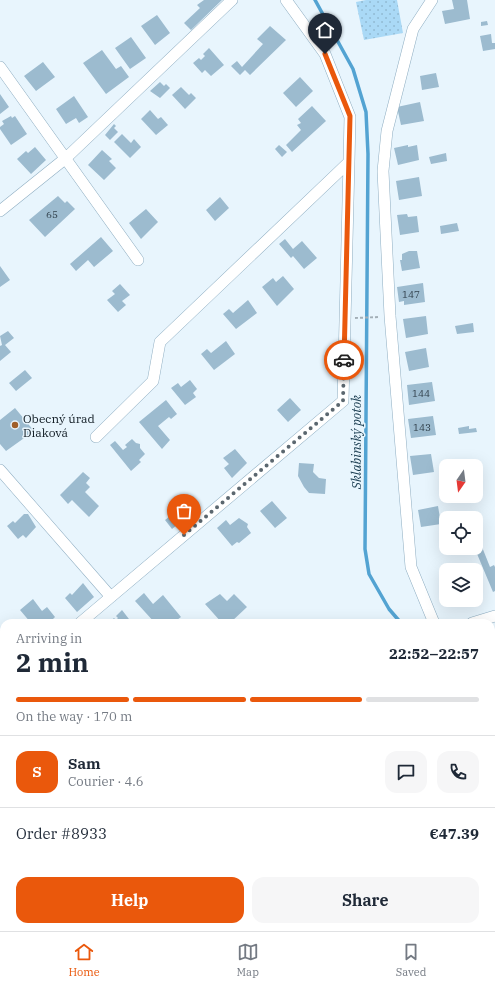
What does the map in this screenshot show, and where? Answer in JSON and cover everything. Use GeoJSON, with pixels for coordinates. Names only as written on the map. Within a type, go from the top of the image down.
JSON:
{"type":"FeatureCollection","features":[{"type":"Feature","properties":{"kind":"street"},"geometry":{"type":"LineString","coordinates":[[0,211],[66,158],[232,0]]}},
{"type":"Feature","properties":{"kind":"street"},"geometry":{"type":"LineString","coordinates":[[85,619],[343,401],[350,116],[325,54],[286,0]]}},
{"type":"Feature","properties":{"kind":"street"},"geometry":{"type":"LineString","coordinates":[[432,0],[413,29],[387,131],[383,171],[390,316],[411,567],[432,619]]}},
{"type":"Feature","properties":{"kind":"street"},"geometry":{"type":"LineString","coordinates":[[0,67],[138,260]]}},
{"type":"Feature","properties":{"kind":"street"},"geometry":{"type":"LineString","coordinates":[[96,437],[153,381],[160,342],[349,162]]}},
{"type":"Feature","properties":{"kind":"street"},"geometry":{"type":"LineString","coordinates":[[0,470],[111,597]]}},
{"type":"Feature","properties":{"kind":"street"},"geometry":{"type":"LineString","coordinates":[[485,619],[495,616]]}},
{"type":"Feature","properties":{"kind":"path"},"geometry":{"type":"LineString","coordinates":[[345,319],[390,316]]}},
{"type":"Feature","properties":{"kind":"shaded area"},"geometry":{"type":"Polygon","coordinates":[[[366,0],[397,0],[403,33],[364,40],[356,2],[366,0]]]}},
{"type":"Feature","properties":{"kind":"building"},"geometry":{"type":"Polygon","coordinates":[[[204,0],[222,0],[191,30],[184,23],[200,8],[197,5],[204,0]]]}},
{"type":"Feature","properties":{"kind":"building"},"geometry":{"type":"Polygon","coordinates":[[[452,0],[467,0],[470,19],[445,24],[442,11],[454,9],[452,0]]]}},
{"type":"Feature","properties":{"kind":"building"},"geometry":{"type":"Polygon","coordinates":[[[157,15],[170,33],[155,45],[141,26],[157,15]]]}},
{"type":"Feature","properties":{"kind":"building"},"geometry":{"type":"Polygon","coordinates":[[[487,21],[488,25],[481,26],[481,22],[487,21]]]}},
{"type":"Feature","properties":{"kind":"building"},"geometry":{"type":"Polygon","coordinates":[[[270,26],[286,40],[250,75],[245,70],[240,75],[231,66],[237,61],[242,67],[263,44],[257,39],[270,26]]]}},
{"type":"Feature","properties":{"kind":"building"},"geometry":{"type":"Polygon","coordinates":[[[491,34],[492,43],[495,43],[495,49],[483,51],[480,36],[491,34]]]}},
{"type":"Feature","properties":{"kind":"building"},"geometry":{"type":"Polygon","coordinates":[[[131,37],[146,58],[130,69],[115,48],[131,37]]]}},
{"type":"Feature","properties":{"kind":"building"},"geometry":{"type":"Polygon","coordinates":[[[209,48],[224,65],[211,76],[205,70],[202,73],[193,63],[199,58],[201,60],[205,56],[203,54],[209,48]]]}},
{"type":"Feature","properties":{"kind":"building"},"geometry":{"type":"Polygon","coordinates":[[[102,50],[116,69],[121,66],[129,77],[106,94],[83,63],[102,50]]]}},
{"type":"Feature","properties":{"kind":"building"},"geometry":{"type":"Polygon","coordinates":[[[43,62],[55,77],[36,91],[24,76],[43,62]]]}},
{"type":"Feature","properties":{"kind":"building"},"geometry":{"type":"Polygon","coordinates":[[[436,73],[439,87],[422,90],[420,76],[436,73]]]}},
{"type":"Feature","properties":{"kind":"building"},"geometry":{"type":"Polygon","coordinates":[[[300,77],[313,91],[296,107],[283,93],[300,77]]]}},
{"type":"Feature","properties":{"kind":"building"},"geometry":{"type":"Polygon","coordinates":[[[160,82],[164,86],[166,84],[170,88],[160,98],[150,91],[160,82]]]}},
{"type":"Feature","properties":{"kind":"building"},"geometry":{"type":"Polygon","coordinates":[[[181,87],[189,95],[191,93],[196,98],[185,109],[172,95],[181,87]]]}},
{"type":"Feature","properties":{"kind":"building"},"geometry":{"type":"Polygon","coordinates":[[[0,94],[9,107],[0,114],[0,94]]]}},
{"type":"Feature","properties":{"kind":"building"},"geometry":{"type":"Polygon","coordinates":[[[74,96],[88,117],[79,123],[76,118],[66,124],[56,109],[74,96]]]}},
{"type":"Feature","properties":{"kind":"building"},"geometry":{"type":"Polygon","coordinates":[[[420,102],[424,121],[401,125],[397,107],[420,102]]]}},
{"type":"Feature","properties":{"kind":"building"},"geometry":{"type":"Polygon","coordinates":[[[312,106],[326,121],[292,152],[286,145],[301,130],[297,125],[301,123],[298,119],[312,106]]]}},
{"type":"Feature","properties":{"kind":"building"},"geometry":{"type":"Polygon","coordinates":[[[150,110],[158,119],[161,117],[168,125],[156,135],[141,119],[150,110]]]}},
{"type":"Feature","properties":{"kind":"building"},"geometry":{"type":"Polygon","coordinates":[[[11,116],[12,118],[15,116],[27,134],[11,145],[0,127],[4,124],[2,121],[11,116]]]}},
{"type":"Feature","properties":{"kind":"building"},"geometry":{"type":"Polygon","coordinates":[[[114,124],[116,126],[114,128],[118,132],[110,140],[105,135],[114,124]]]}},
{"type":"Feature","properties":{"kind":"building"},"geometry":{"type":"Polygon","coordinates":[[[122,134],[131,143],[134,139],[141,147],[130,158],[114,142],[122,134]]]}},
{"type":"Feature","properties":{"kind":"building"},"geometry":{"type":"Polygon","coordinates":[[[279,145],[287,152],[282,157],[275,149],[279,145]]]}},
{"type":"Feature","properties":{"kind":"building"},"geometry":{"type":"Polygon","coordinates":[[[408,145],[408,147],[417,145],[419,160],[398,165],[394,148],[408,145]]]}},
{"type":"Feature","properties":{"kind":"building"},"geometry":{"type":"Polygon","coordinates":[[[35,147],[46,160],[31,174],[17,159],[26,151],[28,153],[35,147]]]}},
{"type":"Feature","properties":{"kind":"building"},"geometry":{"type":"Polygon","coordinates":[[[102,150],[112,159],[109,161],[116,168],[104,180],[88,165],[102,150]]]}},
{"type":"Feature","properties":{"kind":"building"},"geometry":{"type":"Polygon","coordinates":[[[446,153],[447,161],[431,164],[429,157],[446,153]]]}},
{"type":"Feature","properties":{"kind":"building"},"geometry":{"type":"Polygon","coordinates":[[[419,177],[422,196],[399,200],[396,181],[419,177]]]}},
{"type":"Feature","properties":{"kind":"building"},"geometry":{"type":"Polygon","coordinates":[[[58,196],[65,203],[67,201],[75,209],[45,237],[29,220],[58,196]]]}},
{"type":"Feature","properties":{"kind":"building"},"geometry":{"type":"Polygon","coordinates":[[[220,197],[229,208],[215,221],[206,210],[220,197]]]}},
{"type":"Feature","properties":{"kind":"building"},"geometry":{"type":"Polygon","coordinates":[[[146,209],[158,222],[141,239],[129,223],[146,209]]]}},
{"type":"Feature","properties":{"kind":"building"},"geometry":{"type":"Polygon","coordinates":[[[407,214],[408,217],[417,216],[419,232],[400,235],[397,215],[407,214]]]}},
{"type":"Feature","properties":{"kind":"building"},"geometry":{"type":"Polygon","coordinates":[[[457,223],[459,231],[441,234],[440,226],[457,223]]]}},
{"type":"Feature","properties":{"kind":"building"},"geometry":{"type":"Polygon","coordinates":[[[101,237],[113,251],[94,267],[88,260],[76,271],[70,264],[101,237]]]}},
{"type":"Feature","properties":{"kind":"building"},"geometry":{"type":"Polygon","coordinates":[[[285,239],[293,249],[302,241],[317,258],[304,269],[293,256],[291,258],[279,244],[285,239]]]}},
{"type":"Feature","properties":{"kind":"building"},"geometry":{"type":"Polygon","coordinates":[[[409,251],[417,251],[420,268],[402,271],[400,260],[402,260],[402,254],[409,251]]]}},
{"type":"Feature","properties":{"kind":"building"},"geometry":{"type":"Polygon","coordinates":[[[0,266],[10,280],[0,287],[0,266]]]}},
{"type":"Feature","properties":{"kind":"building"},"geometry":{"type":"Polygon","coordinates":[[[283,276],[294,289],[277,306],[262,287],[273,278],[276,282],[283,276]]]}},
{"type":"Feature","properties":{"kind":"building"},"geometry":{"type":"Polygon","coordinates":[[[423,283],[425,302],[404,305],[404,301],[399,302],[397,287],[423,283]]]}},
{"type":"Feature","properties":{"kind":"building"},"geometry":{"type":"Polygon","coordinates":[[[120,284],[130,295],[122,301],[126,305],[118,312],[107,300],[115,294],[112,291],[120,284]]]}},
{"type":"Feature","properties":{"kind":"building"},"geometry":{"type":"Polygon","coordinates":[[[248,300],[257,313],[236,329],[223,314],[229,309],[233,313],[248,300]]]}},
{"type":"Feature","properties":{"kind":"building"},"geometry":{"type":"Polygon","coordinates":[[[426,316],[428,334],[406,338],[403,319],[426,316]]]}},
{"type":"Feature","properties":{"kind":"building"},"geometry":{"type":"Polygon","coordinates":[[[473,323],[474,332],[457,334],[455,326],[473,323]]]}},
{"type":"Feature","properties":{"kind":"building"},"geometry":{"type":"Polygon","coordinates":[[[8,331],[14,338],[5,345],[11,352],[0,361],[0,346],[2,345],[0,336],[8,331]]]}},
{"type":"Feature","properties":{"kind":"building"},"geometry":{"type":"Polygon","coordinates":[[[226,341],[235,354],[214,370],[201,354],[207,349],[211,353],[226,341]]]}},
{"type":"Feature","properties":{"kind":"building"},"geometry":{"type":"Polygon","coordinates":[[[426,348],[429,367],[409,371],[405,352],[426,348]]]}},
{"type":"Feature","properties":{"kind":"building"},"geometry":{"type":"Polygon","coordinates":[[[25,370],[32,378],[16,391],[9,383],[25,370]]]}},
{"type":"Feature","properties":{"kind":"building"},"geometry":{"type":"Polygon","coordinates":[[[190,380],[197,389],[193,393],[196,397],[185,405],[171,388],[178,383],[181,387],[190,380]]]}},
{"type":"Feature","properties":{"kind":"building"},"geometry":{"type":"Polygon","coordinates":[[[432,382],[435,401],[409,405],[407,385],[432,382]]]}},
{"type":"Feature","properties":{"kind":"building"},"geometry":{"type":"Polygon","coordinates":[[[290,398],[301,410],[288,422],[277,410],[290,398]]]}},
{"type":"Feature","properties":{"kind":"building"},"geometry":{"type":"Polygon","coordinates":[[[166,400],[177,414],[171,419],[169,417],[158,426],[170,440],[162,449],[139,422],[166,400]]]}},
{"type":"Feature","properties":{"kind":"building","name":"Obecný úrad Diaková"},"geometry":{"type":"Polygon","coordinates":[[[15,408],[34,431],[6,451],[0,444],[0,420],[15,408]]]}},
{"type":"Feature","properties":{"kind":"building"},"geometry":{"type":"Polygon","coordinates":[[[433,416],[436,435],[411,438],[408,419],[433,416]]]}},
{"type":"Feature","properties":{"kind":"building"},"geometry":{"type":"Polygon","coordinates":[[[469,426],[469,429],[476,428],[477,432],[459,434],[458,428],[469,426]]]}},
{"type":"Feature","properties":{"kind":"building"},"geometry":{"type":"Polygon","coordinates":[[[132,439],[136,443],[140,444],[140,448],[145,454],[139,460],[141,462],[131,471],[110,445],[115,441],[123,450],[127,447],[125,445],[132,439]]]}},
{"type":"Feature","properties":{"kind":"building"},"geometry":{"type":"Polygon","coordinates":[[[235,449],[247,463],[232,478],[224,468],[229,464],[223,458],[235,449]]]}},
{"type":"Feature","properties":{"kind":"building"},"geometry":{"type":"Polygon","coordinates":[[[431,454],[434,472],[413,475],[410,456],[431,454]]]}},
{"type":"Feature","properties":{"kind":"building"},"geometry":{"type":"Polygon","coordinates":[[[299,463],[314,464],[313,472],[319,478],[326,479],[325,494],[309,493],[298,476],[299,463]]]}},
{"type":"Feature","properties":{"kind":"building"},"geometry":{"type":"Polygon","coordinates":[[[83,472],[90,478],[86,483],[90,487],[85,492],[99,506],[89,517],[72,500],[68,504],[60,495],[83,472]]]}},
{"type":"Feature","properties":{"kind":"building"},"geometry":{"type":"Polygon","coordinates":[[[181,498],[191,510],[185,515],[187,517],[172,529],[165,520],[174,513],[169,508],[181,498]]]}},
{"type":"Feature","properties":{"kind":"building"},"geometry":{"type":"Polygon","coordinates":[[[272,501],[287,518],[275,528],[260,511],[272,501]]]}},
{"type":"Feature","properties":{"kind":"building"},"geometry":{"type":"Polygon","coordinates":[[[438,506],[439,524],[421,527],[418,510],[438,506]]]}},
{"type":"Feature","properties":{"kind":"building"},"geometry":{"type":"Polygon","coordinates":[[[24,514],[28,514],[36,527],[26,538],[23,535],[18,539],[7,526],[13,521],[15,523],[24,514]]]}},
{"type":"Feature","properties":{"kind":"building"},"geometry":{"type":"Polygon","coordinates":[[[239,518],[248,524],[247,527],[251,533],[239,543],[237,542],[232,546],[217,528],[226,520],[230,525],[239,518]]]}},
{"type":"Feature","properties":{"kind":"building"},"geometry":{"type":"Polygon","coordinates":[[[483,550],[490,567],[494,565],[495,567],[495,591],[493,592],[483,568],[483,563],[481,563],[478,555],[483,555],[483,550]]]}},
{"type":"Feature","properties":{"kind":"building"},"geometry":{"type":"Polygon","coordinates":[[[83,583],[94,597],[77,612],[65,598],[70,593],[72,595],[83,583]]]}},
{"type":"Feature","properties":{"kind":"building"},"geometry":{"type":"Polygon","coordinates":[[[144,593],[153,604],[163,595],[181,617],[178,619],[151,619],[135,601],[144,593]]]}},
{"type":"Feature","properties":{"kind":"building"},"geometry":{"type":"Polygon","coordinates":[[[220,594],[227,601],[234,594],[247,607],[234,619],[218,619],[205,604],[220,594]]]}},
{"type":"Feature","properties":{"kind":"building"},"geometry":{"type":"Polygon","coordinates":[[[33,599],[42,611],[47,607],[55,617],[53,619],[28,619],[20,610],[33,599]]]}},
{"type":"Feature","properties":{"kind":"building"},"geometry":{"type":"Polygon","coordinates":[[[122,610],[129,619],[117,619],[118,618],[116,616],[122,610]]]}},
{"type":"Feature","properties":{"kind":"waterway","name":"Sklabinský potok"},"geometry":{"type":"LineString","coordinates":[[315,0],[353,69],[366,112],[368,154],[365,549],[369,574],[389,609],[398,619]]}},
{"type":"Feature","properties":{"kind":"way so far"},"geometry":{"type":"LineString","coordinates":[[184,535],[343,401],[344,360]]}},
{"type":"Feature","properties":{"kind":"place","name":"Obecný úrad Diaková"},"geometry":{"type":"Point","coordinates":[15,425]}},
{"type":"Feature","properties":{"kind":"route"},"geometry":{"type":"LineString","coordinates":[[325,54],[350,116],[344,360]]}}]}
